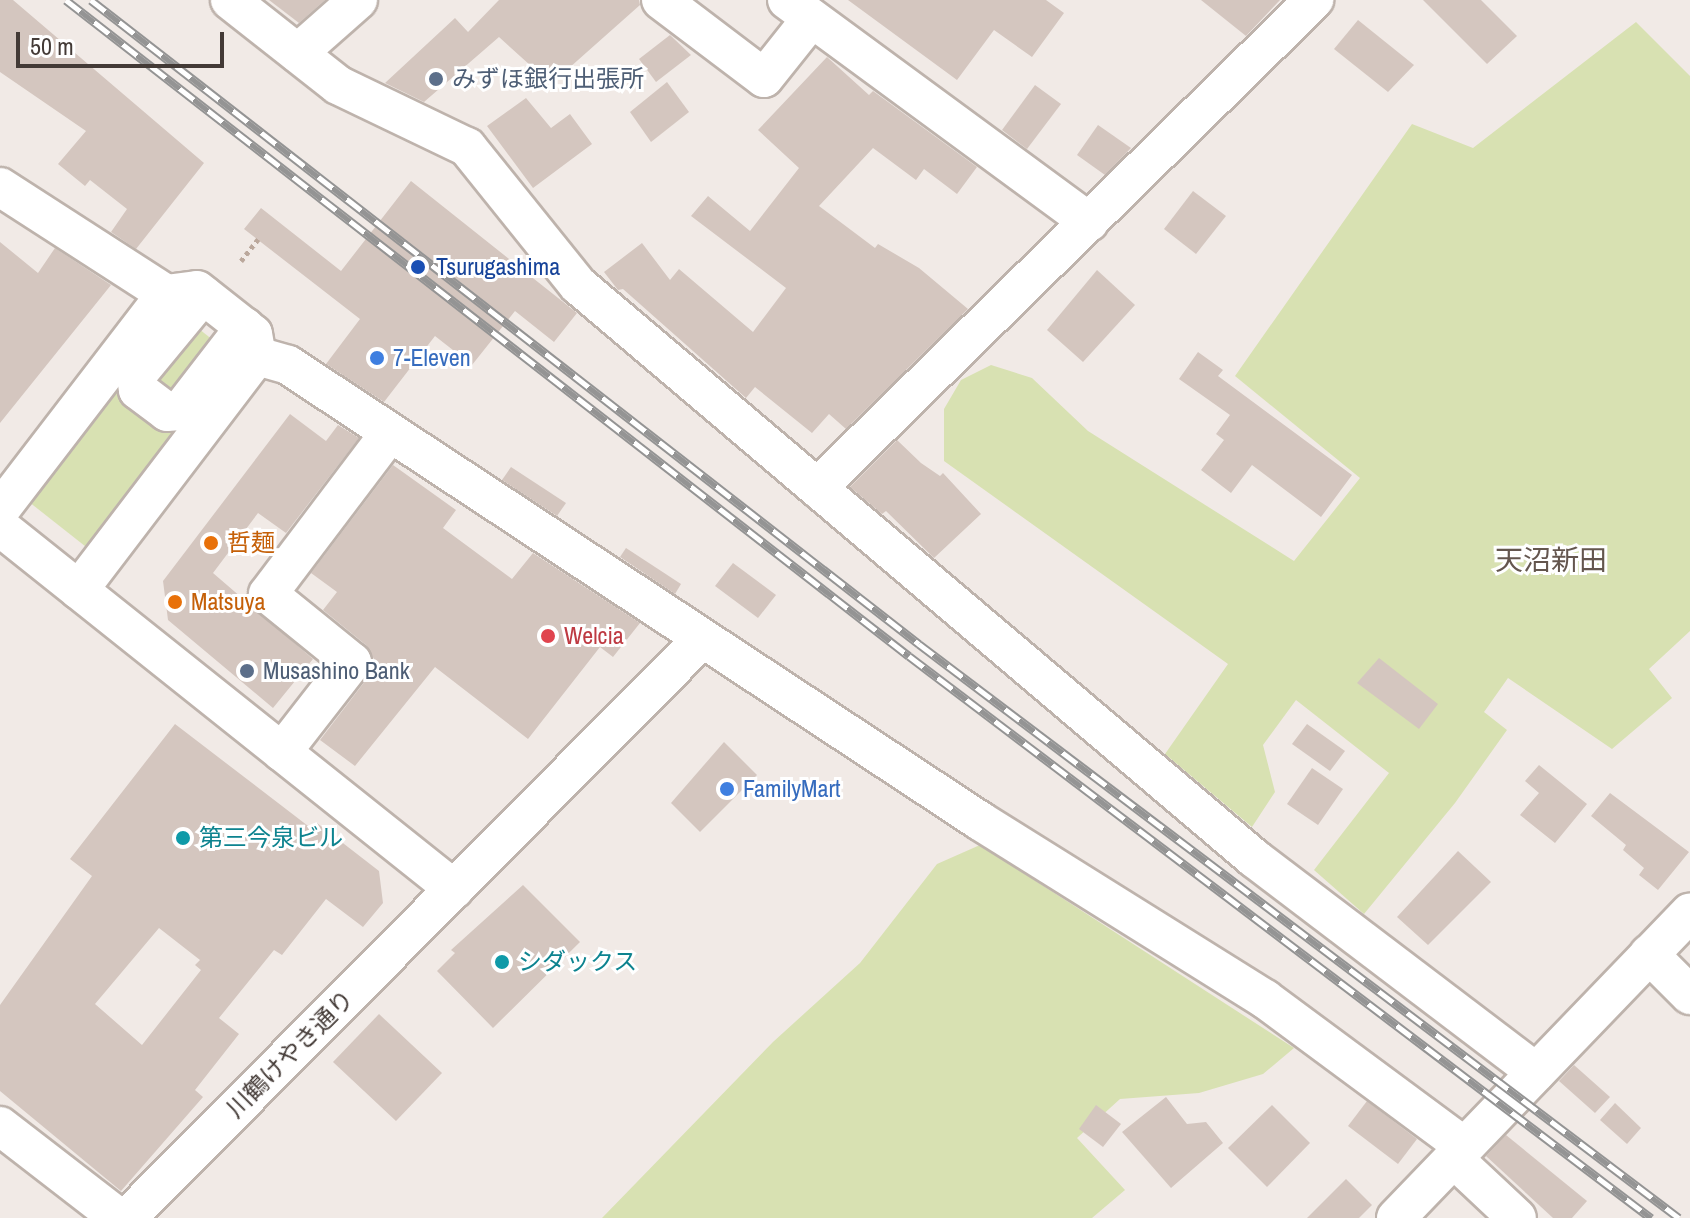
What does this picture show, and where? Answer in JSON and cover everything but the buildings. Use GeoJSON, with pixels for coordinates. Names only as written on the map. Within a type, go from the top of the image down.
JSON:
{"type":"FeatureCollection","features":[{"type":"Feature","properties":{"kind":"street"},"geometry":{"type":"LineString","coordinates":[[230,0],[338,85],[467,147],[578,285],[1254,858],[1536,1072]]}},
{"type":"Feature","properties":{"kind":"street"},"geometry":{"type":"LineString","coordinates":[[298,53],[358,0]]}},
{"type":"Feature","properties":{"kind":"street"},"geometry":{"type":"LineString","coordinates":[[661,0],[764,78],[799,10],[1089,222]]}},
{"type":"Feature","properties":{"kind":"street"},"geometry":{"type":"LineString","coordinates":[[817,488],[1314,0]]}},
{"type":"Feature","properties":{"kind":"street"},"geometry":{"type":"LineString","coordinates":[[0,187],[184,294],[389,434],[702,639],[1265,999],[1459,1152],[1517,1218]]}},
{"type":"Feature","properties":{"kind":"street"},"geometry":{"type":"LineString","coordinates":[[184,294],[136,376],[138,390],[167,412],[180,411],[251,341]]}},
{"type":"Feature","properties":{"kind":"street"},"geometry":{"type":"LineString","coordinates":[[0,510],[184,294]]}},
{"type":"Feature","properties":{"kind":"street"},"geometry":{"type":"LineString","coordinates":[[79,590],[251,341]]}},
{"type":"Feature","properties":{"kind":"street"},"geometry":{"type":"LineString","coordinates":[[282,752],[352,662],[268,594],[389,434]]}},
{"type":"Feature","properties":{"kind":"street"},"geometry":{"type":"LineString","coordinates":[[0,527],[454,889]]}},
{"type":"Feature","properties":{"kind":"street","name":"川鶴けやき通り"},"geometry":{"type":"LineString","coordinates":[[127,1218],[702,639]]}},
{"type":"Feature","properties":{"kind":"street"},"geometry":{"type":"LineString","coordinates":[[1396,1218],[1690,913]]}},
{"type":"Feature","properties":{"kind":"street"},"geometry":{"type":"LineString","coordinates":[[1649,954],[1690,995]]}},
{"type":"Feature","properties":{"kind":"street"},"geometry":{"type":"LineString","coordinates":[[0,1126],[119,1218]]}},
{"type":"Feature","properties":{"kind":"path"},"geometry":{"type":"LineString","coordinates":[[241,261],[258,239]]}},
{"type":"Feature","properties":{"kind":"green space"},"geometry":{"type":"Polygon","coordinates":[[[1636,22],[1690,76],[1690,631],[1649,669],[1672,698],[1612,749],[1508,678],[1484,712],[1507,730],[1455,803],[1364,914],[1314,870],[1389,773],[1296,700],[1263,745],[1275,792],[1252,827],[1165,754],[1228,664],[944,461],[944,409],[961,380],[991,365],[1032,378],[1088,431],[1294,561],[1360,478],[1235,376],[1412,124],[1473,148],[1636,22]]]}},
{"type":"Feature","properties":{"kind":"green space"},"geometry":{"type":"Polygon","coordinates":[[[199,329],[218,344],[184,395],[151,388],[155,373],[199,329]]]}},
{"type":"Feature","properties":{"kind":"green space"},"geometry":{"type":"Polygon","coordinates":[[[123,372],[187,420],[90,550],[24,498],[123,372]]]}},
{"type":"Feature","properties":{"kind":"green space"},"geometry":{"type":"Polygon","coordinates":[[[980,845],[1294,1048],[1263,1074],[1199,1093],[1120,1099],[1077,1138],[1125,1190],[1092,1218],[602,1218],[773,1042],[860,963],[937,864],[980,845]]]}},
{"type":"Feature","properties":{"kind":"railway"},"geometry":{"type":"LineString","coordinates":[[66,0],[909,656],[1651,1218]]}},
{"type":"Feature","properties":{"kind":"railway"},"geometry":{"type":"LineString","coordinates":[[91,0],[919,644],[1679,1218]]}},
{"type":"Feature","properties":{"kind":"place","name":"みずほ銀行出張所"},"geometry":{"type":"Point","coordinates":[436,79]}},
{"type":"Feature","properties":{"kind":"place","name":"Tsurugashima"},"geometry":{"type":"Point","coordinates":[418,267]}},
{"type":"Feature","properties":{"kind":"place","name":"7-Eleven"},"geometry":{"type":"Point","coordinates":[377,358]}},
{"type":"Feature","properties":{"kind":"place","name":"哲麺"},"geometry":{"type":"Point","coordinates":[211,543]}},
{"type":"Feature","properties":{"kind":"place","name":"Matsuya"},"geometry":{"type":"Point","coordinates":[175,602]}},
{"type":"Feature","properties":{"kind":"place","name":"Welcia"},"geometry":{"type":"Point","coordinates":[548,636]}},
{"type":"Feature","properties":{"kind":"place","name":"Musashino Bank"},"geometry":{"type":"Point","coordinates":[247,671]}},
{"type":"Feature","properties":{"kind":"place","name":"FamilyMart"},"geometry":{"type":"Point","coordinates":[727,789]}},
{"type":"Feature","properties":{"kind":"place","name":"第三今泉ビル"},"geometry":{"type":"Point","coordinates":[183,838]}},
{"type":"Feature","properties":{"kind":"place","name":"シダックス"},"geometry":{"type":"Point","coordinates":[502,962]}},
{"type":"Feature","properties":{"kind":"district","name":"天沼新田"},"geometry":{"type":"Point","coordinates":[1551,560]}}]}
